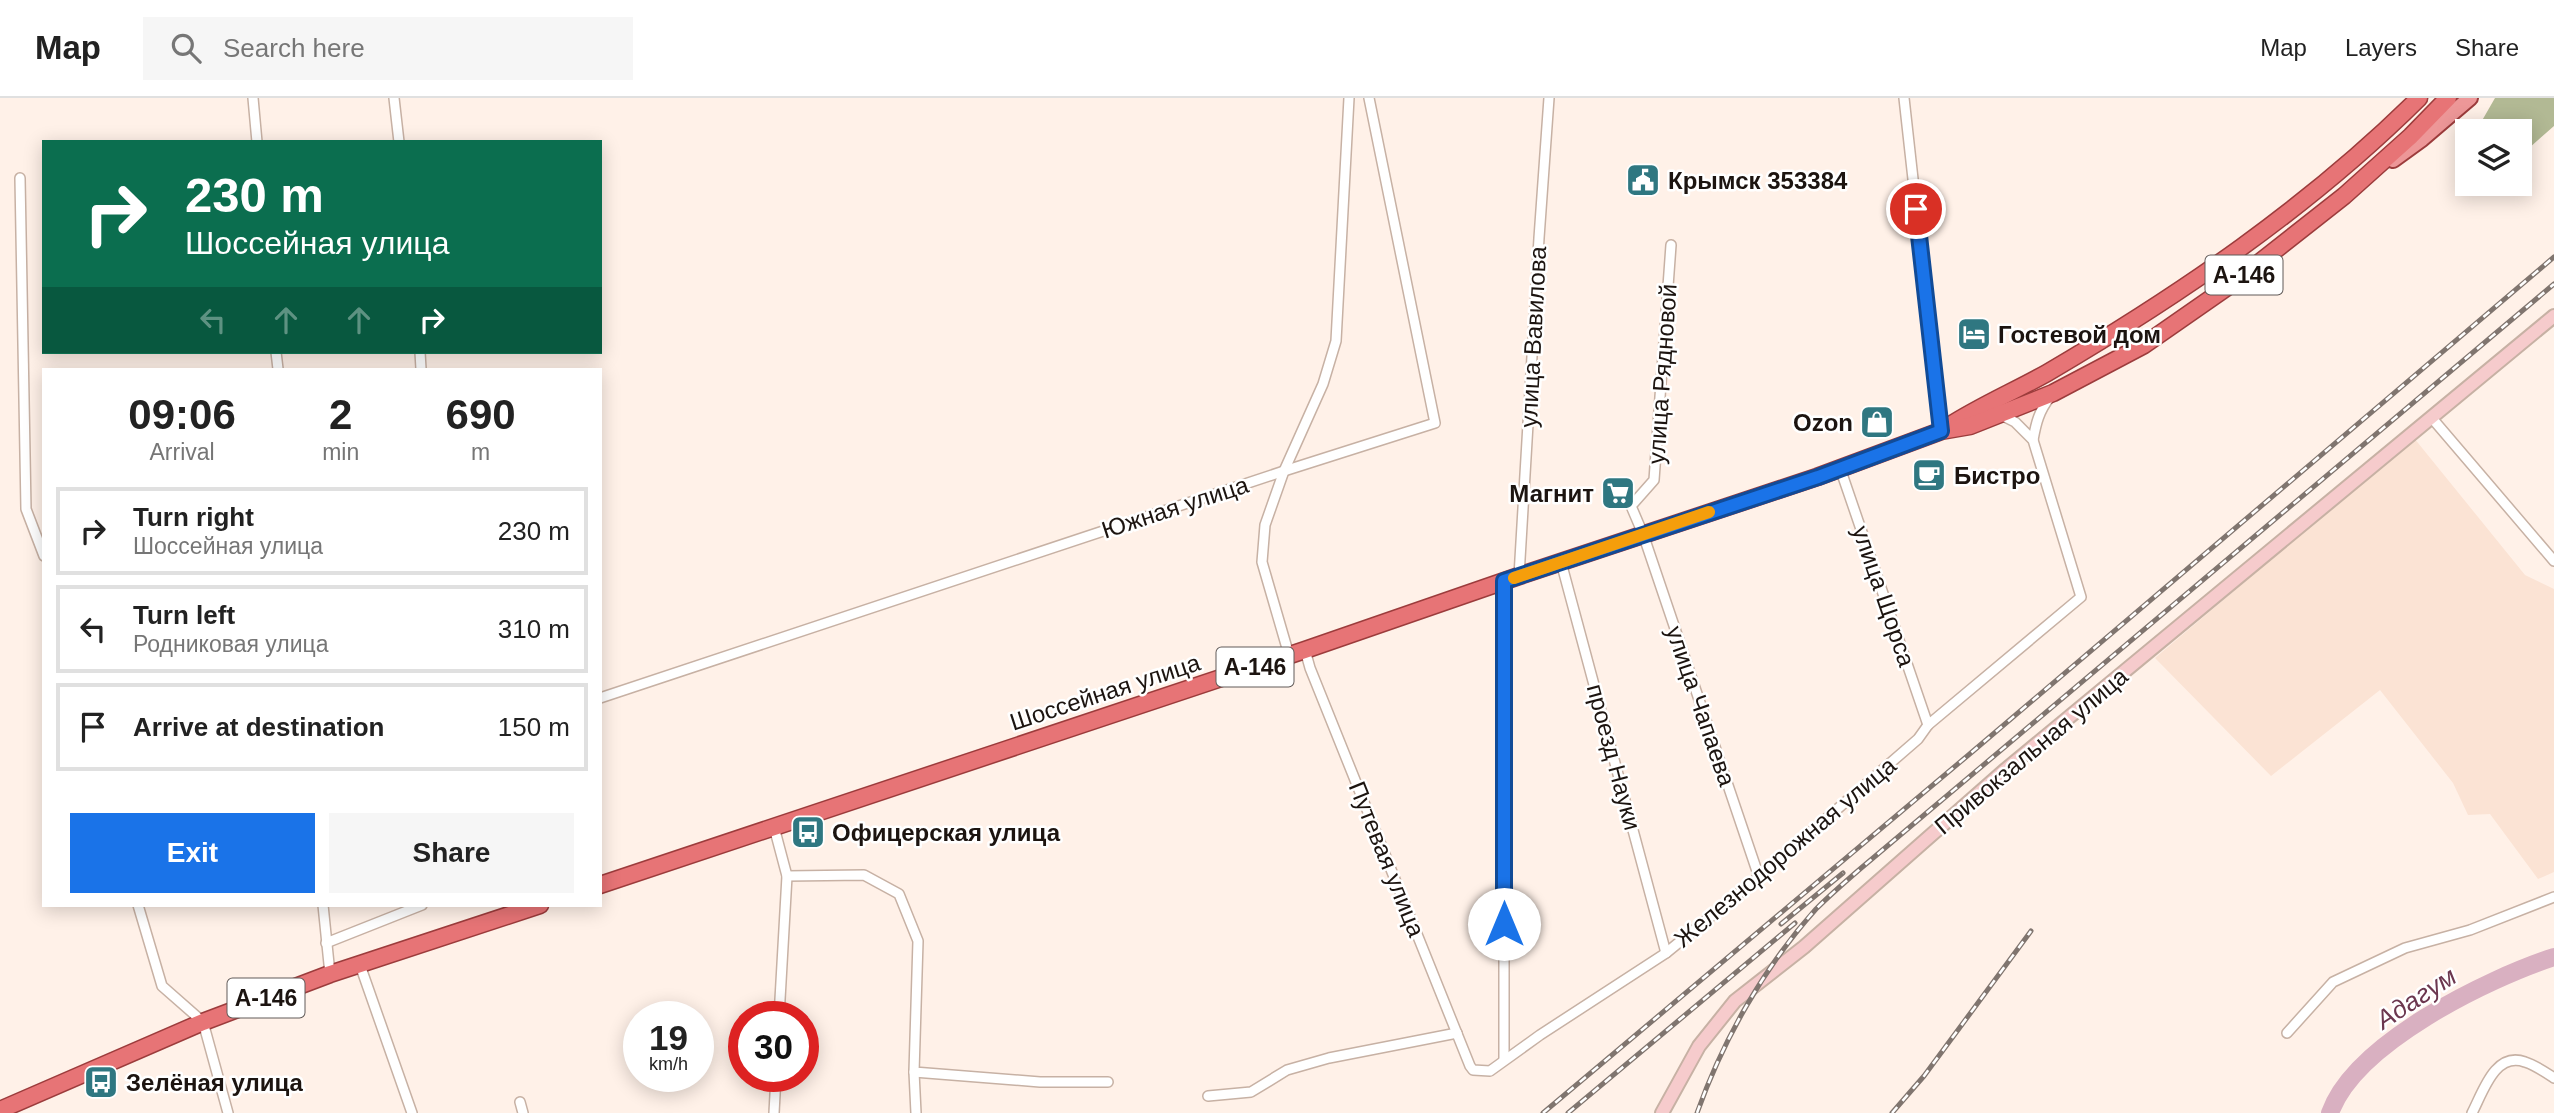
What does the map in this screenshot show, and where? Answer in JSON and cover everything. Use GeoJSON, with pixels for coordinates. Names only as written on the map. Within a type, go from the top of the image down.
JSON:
{"type":"FeatureCollection","features":[{"type":"Feature","properties":{"kind":"highway","name":"А-146"},"geometry":{"type":"LineString","coordinates":[[1941,431],[2047,373],[2211,270],[2333,176],[2419,98]]}},
{"type":"Feature","properties":{"kind":"highway","name":"А-146"},"geometry":{"type":"LineString","coordinates":[[1941,431],[1970,426],[2053,393],[2144,345],[2236,281],[2344,196],[2411,136],[2448,98]]}},
{"type":"Feature","properties":{"kind":"highway","name":"Шоссейная улица"},"geometry":{"type":"LineString","coordinates":[[602,884],[1297,653],[1941,431]]}},
{"type":"Feature","properties":{"kind":"highway","name":"А-146"},"geometry":{"type":"LineString","coordinates":[[5,1110],[203,1022],[330,974],[534,907]]}},
{"type":"Feature","properties":{"kind":"main road","name":"А-146"},"geometry":{"type":"LineString","coordinates":[[2344,196],[2422,139],[2470,98]]}},
{"type":"Feature","properties":{"kind":"main road","name":"Привокзальная улица"},"geometry":{"type":"LineString","coordinates":[[1662,1113],[1699,1046],[1735,1001],[1804,947],[1994,780],[2554,316]]}},
{"type":"Feature","properties":{"kind":"street"},"geometry":{"type":"LineString","coordinates":[[253,98],[257,140]]}},
{"type":"Feature","properties":{"kind":"street"},"geometry":{"type":"LineString","coordinates":[[394,98],[399,140]]}},
{"type":"Feature","properties":{"kind":"street","name":"Путевая улица"},"geometry":{"type":"LineString","coordinates":[[1349,98],[1336,341],[1323,384],[1284,471],[1265,525],[1262,562],[1297,653],[1310,668],[1470,1066]]}},
{"type":"Feature","properties":{"kind":"street","name":"Южная улица"},"geometry":{"type":"LineString","coordinates":[[602,697],[1435,423],[1369,98]]}},
{"type":"Feature","properties":{"kind":"street","name":"улица Вавилова"},"geometry":{"type":"LineString","coordinates":[[1504,1059],[1512,578],[1549,98]]}},
{"type":"Feature","properties":{"kind":"street"},"geometry":{"type":"LineString","coordinates":[[1904,98],[1941,431]]}},
{"type":"Feature","properties":{"kind":"street"},"geometry":{"type":"LineString","coordinates":[[20,178],[26,509],[42,551]]}},
{"type":"Feature","properties":{"kind":"street","name":"улица Рядновой"},"geometry":{"type":"LineString","coordinates":[[1643,534],[1631,506],[1654,480],[1671,246]]}},
{"type":"Feature","properties":{"kind":"street"},"geometry":{"type":"LineString","coordinates":[[2033,440],[2041,408],[2053,393]]}},
{"type":"Feature","properties":{"kind":"street"},"geometry":{"type":"LineString","coordinates":[[2001,415],[2015,422],[2033,440]]}},
{"type":"Feature","properties":{"kind":"street"},"geometry":{"type":"LineString","coordinates":[[2431,416],[2554,561]]}},
{"type":"Feature","properties":{"kind":"street","name":"Железнодорожная улица"},"geometry":{"type":"LineString","coordinates":[[1470,1066],[1473,1070],[1490,1071],[1504,1059],[1666,953],[1759,877],[1918,739],[1928,725],[2081,597],[2033,440]]}},
{"type":"Feature","properties":{"kind":"street","name":"улица Щорса"},"geometry":{"type":"LineString","coordinates":[[1840,468],[1928,725]]}},
{"type":"Feature","properties":{"kind":"street","name":"улица Чапаева"},"geometry":{"type":"LineString","coordinates":[[1643,534],[1759,877]]}},
{"type":"Feature","properties":{"kind":"street","name":"проезд Науки"},"geometry":{"type":"LineString","coordinates":[[1561,562],[1666,953]]}},
{"type":"Feature","properties":{"kind":"street"},"geometry":{"type":"LineString","coordinates":[[774,827],[787,876],[780,1001]]}},
{"type":"Feature","properties":{"kind":"street"},"geometry":{"type":"LineString","coordinates":[[787,876],[864,875],[899,894],[918,941],[914,1072],[916,1113]]}},
{"type":"Feature","properties":{"kind":"street"},"geometry":{"type":"LineString","coordinates":[[2287,1033],[2333,982],[2405,948],[2470,930],[2554,897]]}},
{"type":"Feature","properties":{"kind":"street"},"geometry":{"type":"LineString","coordinates":[[139,907],[162,986],[203,1022],[228,1113]]}},
{"type":"Feature","properties":{"kind":"street"},"geometry":{"type":"LineString","coordinates":[[323,907],[330,974]]}},
{"type":"Feature","properties":{"kind":"street"},"geometry":{"type":"LineString","coordinates":[[326,943],[417,907]]}},
{"type":"Feature","properties":{"kind":"street"},"geometry":{"type":"LineString","coordinates":[[360,965],[412,1113]]}},
{"type":"Feature","properties":{"kind":"street"},"geometry":{"type":"LineString","coordinates":[[1208,1096],[1251,1092],[1287,1070],[1329,1058],[1457,1033]]}},
{"type":"Feature","properties":{"kind":"street"},"geometry":{"type":"LineString","coordinates":[[2472,1113],[2492,1075],[2505,1060],[2526,1062],[2554,1078]]}},
{"type":"Feature","properties":{"kind":"street"},"geometry":{"type":"LineString","coordinates":[[914,1072],[1040,1082],[1108,1082]]}},
{"type":"Feature","properties":{"kind":"street"},"geometry":{"type":"LineString","coordinates":[[774,1113],[775,1092]]}},
{"type":"Feature","properties":{"kind":"street"},"geometry":{"type":"LineString","coordinates":[[520,1102],[523,1113]]}},
{"type":"Feature","properties":{"kind":"shaded area"},"geometry":{"type":"Polygon","coordinates":[[[2414,438],[2525,575],[2554,589],[2554,872],[2538,879],[2490,814],[2468,815],[2453,783],[2380,690],[2271,776],[2155,658],[2414,438]]]}},
{"type":"Feature","properties":{"kind":"green space"},"geometry":{"type":"Polygon","coordinates":[[[2495,98],[2554,98],[2554,126],[2532,145],[2532,119],[2483,119],[2495,98]]]}},
{"type":"Feature","properties":{"kind":"waterway","name":"Адагум"},"geometry":{"type":"LineString","coordinates":[[2330,1113],[2344,1087],[2366,1062],[2394,1039],[2460,998],[2554,957]]}},
{"type":"Feature","properties":{"kind":"railway"},"geometry":{"type":"LineString","coordinates":[[1543,1113],[2554,257]]}},
{"type":"Feature","properties":{"kind":"railway"},"geometry":{"type":"LineString","coordinates":[[1697,1113],[1719,1058],[1747,1005],[1779,955],[1821,904],[2554,284]]}},
{"type":"Feature","properties":{"kind":"railway"},"geometry":{"type":"LineString","coordinates":[[1781,924],[1843,873]]}},
{"type":"Feature","properties":{"kind":"railway"},"geometry":{"type":"LineString","coordinates":[[1568,1113],[1795,923]]}},
{"type":"Feature","properties":{"kind":"railway"},"geometry":{"type":"LineString","coordinates":[[1892,1113],[1924,1076],[2031,931]]}},
{"type":"Feature","properties":{"kind":"slow traffic"},"geometry":{"type":"LineString","coordinates":[[1514,578],[1709,512]]}},
{"type":"Feature","properties":{"kind":"place","name":"Крымск 353384"},"geometry":{"type":"Point","coordinates":[1643,180]}},
{"type":"Feature","properties":{"kind":"place","name":"Гостевой дом"},"geometry":{"type":"Point","coordinates":[1974,334]}},
{"type":"Feature","properties":{"kind":"place","name":"Ozon"},"geometry":{"type":"Point","coordinates":[1877,422]}},
{"type":"Feature","properties":{"kind":"place","name":"Бистро"},"geometry":{"type":"Point","coordinates":[1929,475]}},
{"type":"Feature","properties":{"kind":"place","name":"Магнит"},"geometry":{"type":"Point","coordinates":[1618,493]}},
{"type":"Feature","properties":{"kind":"place","name":"Офицерская улица"},"geometry":{"type":"Point","coordinates":[808,832]}},
{"type":"Feature","properties":{"kind":"place","name":"Зелёная улица"},"geometry":{"type":"Point","coordinates":[101,1082]}},
{"type":"Feature","properties":{"kind":"route"},"geometry":{"type":"LineString","coordinates":[[1504,924],[1504,581],[1818,477],[1941,431],[1916,209]]}}]}
